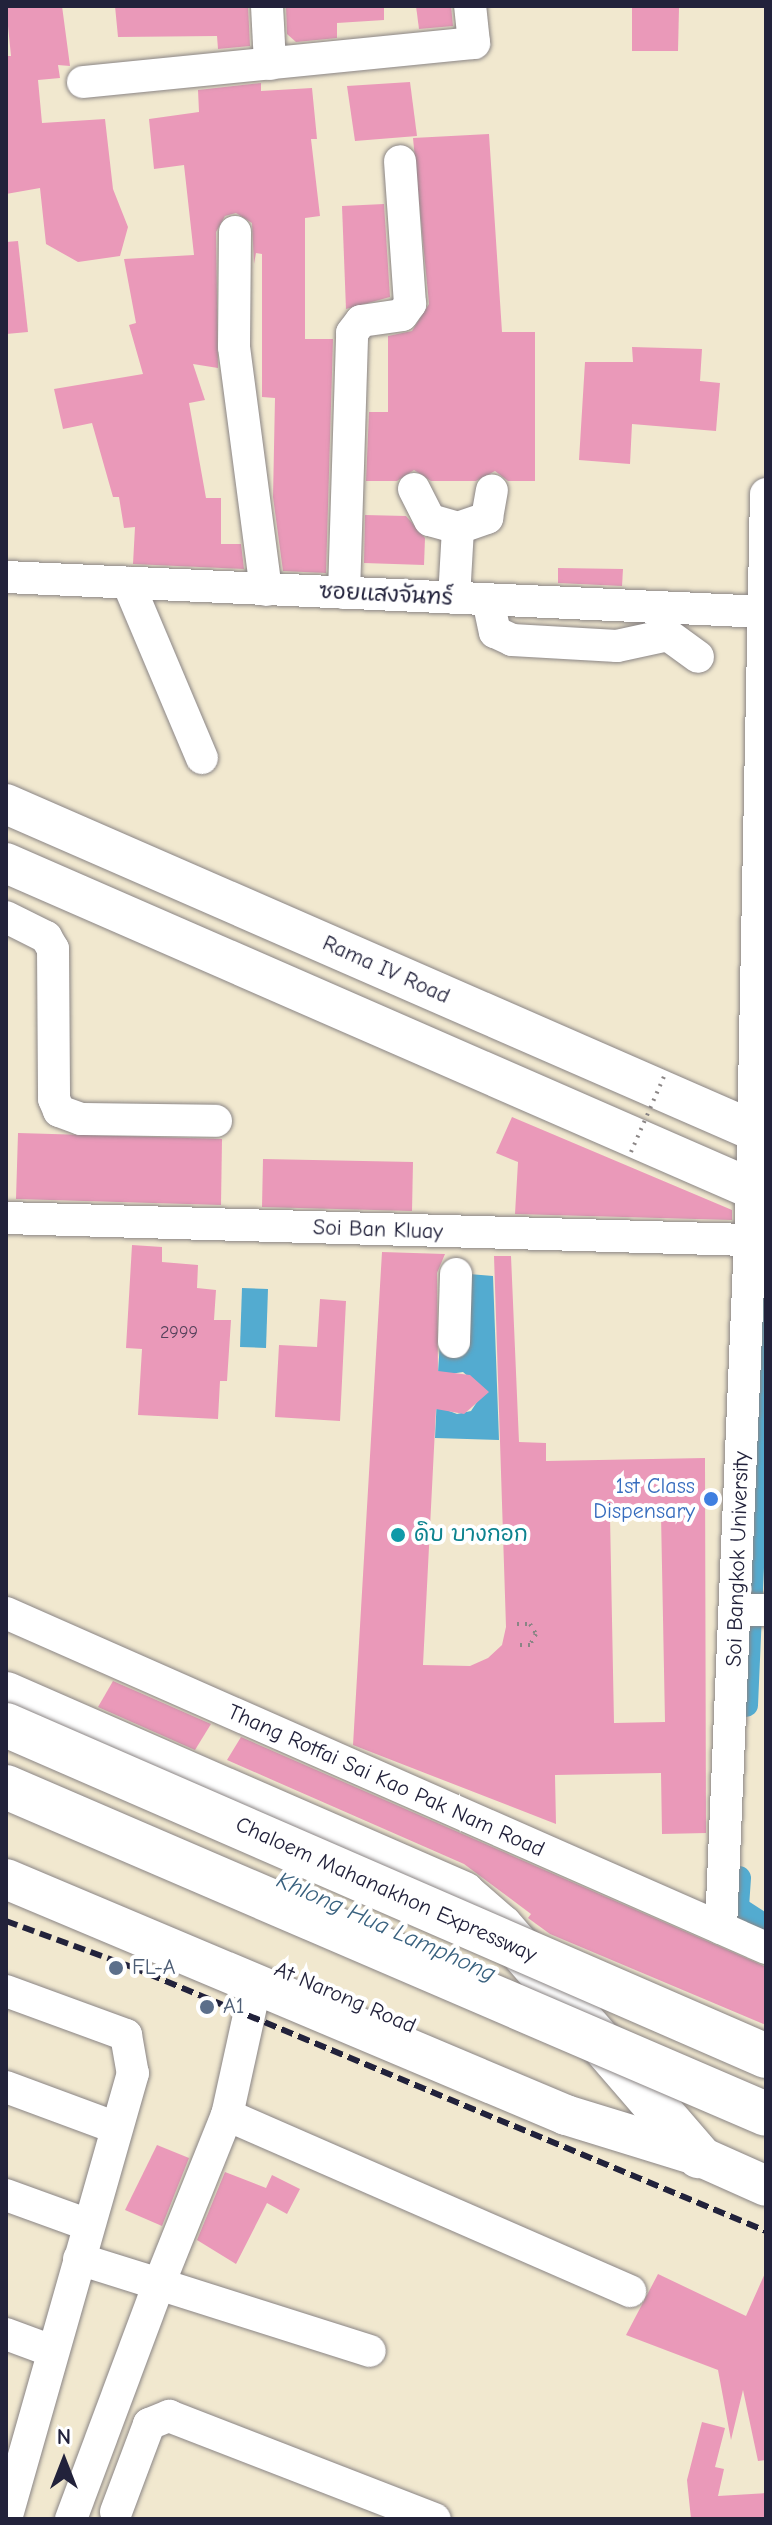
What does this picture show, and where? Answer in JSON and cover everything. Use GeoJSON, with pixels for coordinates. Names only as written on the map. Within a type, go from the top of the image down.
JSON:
{"type":"FeatureCollection","features":[{"type":"Feature","properties":{"kind":"highway"},"geometry":{"type":"LineString","coordinates":[[6,1694],[463,1894],[501,1927],[644,2092],[690,2153]]}},
{"type":"Feature","properties":{"kind":"highway","name":"Chaloem Mahanakhon Expressway"},"geometry":{"type":"LineString","coordinates":[[6,1725],[766,2056]]}},
{"type":"Feature","properties":{"kind":"highway"},"geometry":{"type":"LineString","coordinates":[[6,1787],[766,2114]]}},
{"type":"Feature","properties":{"kind":"main road","name":"Rama IV Road"},"geometry":{"type":"LineString","coordinates":[[6,804],[760,1134]]}},
{"type":"Feature","properties":{"kind":"main road"},"geometry":{"type":"LineString","coordinates":[[6,863],[759,1193]]}},
{"type":"Feature","properties":{"kind":"main road","name":"At Narong Road"},"geometry":{"type":"LineString","coordinates":[[6,1851],[619,2116],[690,2153],[766,2186]]}},
{"type":"Feature","properties":{"kind":"main road","name":"At Narong Road"},"geometry":{"type":"LineString","coordinates":[[6,1879],[255,1988],[566,2115],[690,2153]]}},
{"type":"Feature","properties":{"kind":"street"},"geometry":{"type":"LineString","coordinates":[[267,6],[270,64]]}},
{"type":"Feature","properties":{"kind":"street"},"geometry":{"type":"LineString","coordinates":[[83,82],[474,43],[470,6]]}},
{"type":"Feature","properties":{"kind":"street"},"geometry":{"type":"LineString","coordinates":[[344,593],[352,333],[361,321],[402,315],[410,304],[400,161]]}},
{"type":"Feature","properties":{"kind":"street"},"geometry":{"type":"LineString","coordinates":[[235,232],[234,347],[266,590]]}},
{"type":"Feature","properties":{"kind":"street"},"geometry":{"type":"LineString","coordinates":[[414,489],[430,520],[458,528],[487,518],[492,490]]}},
{"type":"Feature","properties":{"kind":"street","name":"Soi Bangkok University"},"geometry":{"type":"LineString","coordinates":[[721,1928],[751,1610],[753,1508],[749,1240],[759,1193],[766,494]]}},
{"type":"Feature","properties":{"kind":"street"},"geometry":{"type":"LineString","coordinates":[[454,598],[458,528]]}},
{"type":"Feature","properties":{"kind":"street","name":"ซอยแสงจันทร์"},"geometry":{"type":"LineString","coordinates":[[6,577],[764,612]]}},
{"type":"Feature","properties":{"kind":"street"},"geometry":{"type":"LineString","coordinates":[[128,583],[202,758]]}},
{"type":"Feature","properties":{"kind":"street"},"geometry":{"type":"LineString","coordinates":[[488,600],[495,632],[512,640],[617,646],[668,635],[698,657]]}},
{"type":"Feature","properties":{"kind":"street"},"geometry":{"type":"LineString","coordinates":[[6,922],[46,937],[53,949],[54,1099],[59,1111],[81,1119],[216,1121]]}},
{"type":"Feature","properties":{"kind":"street","name":"Soi Ban Kluay"},"geometry":{"type":"LineString","coordinates":[[6,1218],[457,1256],[749,1240]]}},
{"type":"Feature","properties":{"kind":"street"},"geometry":{"type":"LineString","coordinates":[[454,1342],[457,1256]]}},
{"type":"Feature","properties":{"kind":"street","name":"Thang Rotfai Sai Kao Pak Nam Road"},"geometry":{"type":"LineString","coordinates":[[6,1613],[766,1948]]}},
{"type":"Feature","properties":{"kind":"street"},"geometry":{"type":"LineString","coordinates":[[71,2519],[159,2284],[227,2115],[255,1988]]}},
{"type":"Feature","properties":{"kind":"street"},"geometry":{"type":"LineString","coordinates":[[6,1991],[126,2035],[133,2073],[52,2351],[10,2479],[6,2519]]}},
{"type":"Feature","properties":{"kind":"street"},"geometry":{"type":"LineString","coordinates":[[6,2087],[117,2128]]}},
{"type":"Feature","properties":{"kind":"street"},"geometry":{"type":"LineString","coordinates":[[227,2115],[630,2291]]}},
{"type":"Feature","properties":{"kind":"street"},"geometry":{"type":"LineString","coordinates":[[6,2195],[89,2225]]}},
{"type":"Feature","properties":{"kind":"street"},"geometry":{"type":"LineString","coordinates":[[79,2259],[370,2351]]}},
{"type":"Feature","properties":{"kind":"street"},"geometry":{"type":"LineString","coordinates":[[6,2334],[52,2351]]}},
{"type":"Feature","properties":{"kind":"street"},"geometry":{"type":"LineString","coordinates":[[83,2519],[124,2515],[149,2424],[169,2416],[435,2519]]}},
{"type":"Feature","properties":{"kind":"path"},"geometry":{"type":"LineString","coordinates":[[631,1152],[665,1074]]}},
{"type":"Feature","properties":{"kind":"path"},"geometry":{"type":"LineString","coordinates":[[517,1624],[530,1624],[536,1634],[530,1645],[519,1645]]}},
{"type":"Feature","properties":{"kind":"water"},"geometry":{"type":"Polygon","coordinates":[[[469,1274],[493,1276],[499,1440],[435,1438],[437,1396],[444,1409],[457,1414],[471,1411],[479,1399],[478,1385],[463,1372],[450,1374],[437,1389],[440,1341],[469,1274]]]}},
{"type":"Feature","properties":{"kind":"water"},"geometry":{"type":"Polygon","coordinates":[[[242,1288],[268,1289],[266,1348],[240,1347],[242,1288]]]}},
{"type":"Feature","properties":{"kind":"building"},"geometry":{"type":"Polygon","coordinates":[[[6,6],[62,6],[70,66],[58,65],[60,78],[38,80],[42,123],[105,119],[113,189],[128,227],[120,256],[78,262],[46,244],[40,188],[6,194],[6,56],[11,56],[6,6]]]}},
{"type":"Feature","properties":{"kind":"building"},"geometry":{"type":"Polygon","coordinates":[[[115,6],[248,6],[250,46],[218,49],[217,36],[118,37],[115,6]]]}},
{"type":"Feature","properties":{"kind":"building"},"geometry":{"type":"Polygon","coordinates":[[[286,6],[384,6],[384,20],[337,23],[337,38],[296,42],[287,34],[286,6]]]}},
{"type":"Feature","properties":{"kind":"building"},"geometry":{"type":"Polygon","coordinates":[[[416,6],[451,6],[453,26],[419,29],[416,6]]]}},
{"type":"Feature","properties":{"kind":"building"},"geometry":{"type":"Polygon","coordinates":[[[632,8],[679,8],[678,51],[632,51],[632,8]]]}},
{"type":"Feature","properties":{"kind":"building"},"geometry":{"type":"Polygon","coordinates":[[[410,82],[417,136],[355,141],[347,86],[410,82]]]}},
{"type":"Feature","properties":{"kind":"building"},"geometry":{"type":"Polygon","coordinates":[[[261,83],[261,91],[312,88],[317,139],[311,139],[320,216],[305,218],[305,339],[333,339],[326,573],[283,571],[273,497],[275,398],[262,397],[262,254],[256,253],[254,264],[252,223],[236,213],[225,216],[216,232],[218,368],[193,364],[205,400],[189,403],[206,498],[221,498],[221,544],[241,544],[244,569],[133,564],[135,527],[124,528],[119,497],[113,497],[92,423],[63,429],[54,389],[143,374],[129,325],[136,323],[124,259],[194,255],[184,165],[154,169],[149,119],[199,112],[198,90],[261,83]]]}},
{"type":"Feature","properties":{"kind":"building"},"geometry":{"type":"Polygon","coordinates":[[[489,134],[502,332],[535,332],[535,481],[508,481],[495,471],[476,481],[431,481],[414,470],[397,481],[366,481],[369,412],[388,412],[388,336],[412,331],[429,304],[413,138],[489,134]]]}},
{"type":"Feature","properties":{"kind":"building"},"geometry":{"type":"Polygon","coordinates":[[[384,204],[390,297],[346,309],[342,206],[384,204]]]}},
{"type":"Feature","properties":{"kind":"building"},"geometry":{"type":"Polygon","coordinates":[[[18,241],[28,332],[6,334],[6,242],[18,241]]]}},
{"type":"Feature","properties":{"kind":"building"},"geometry":{"type":"Polygon","coordinates":[[[632,347],[702,349],[700,381],[720,383],[716,431],[632,424],[630,464],[579,460],[585,362],[633,362],[632,347]]]}},
{"type":"Feature","properties":{"kind":"building"},"geometry":{"type":"Polygon","coordinates":[[[365,515],[406,516],[425,538],[424,565],[364,563],[365,515]]]}},
{"type":"Feature","properties":{"kind":"building"},"geometry":{"type":"Polygon","coordinates":[[[558,568],[623,569],[622,586],[558,583],[558,568]]]}},
{"type":"Feature","properties":{"kind":"building"},"geometry":{"type":"Polygon","coordinates":[[[512,1117],[732,1210],[732,1220],[515,1214],[518,1162],[496,1153],[512,1117]]]}},
{"type":"Feature","properties":{"kind":"building"},"geometry":{"type":"Polygon","coordinates":[[[18,1133],[222,1139],[221,1205],[16,1199],[18,1133]]]}},
{"type":"Feature","properties":{"kind":"building"},"geometry":{"type":"Polygon","coordinates":[[[263,1159],[413,1162],[412,1211],[262,1207],[263,1159]]]}},
{"type":"Feature","properties":{"kind":"building"},"geometry":{"type":"Polygon","coordinates":[[[132,1245],[162,1247],[162,1262],[198,1265],[197,1288],[216,1290],[214,1320],[231,1320],[227,1381],[220,1381],[218,1419],[138,1415],[142,1349],[126,1348],[132,1245]]]}},
{"type":"Feature","properties":{"kind":"building","name":"ดิบ บางกอก"},"geometry":{"type":"Polygon","coordinates":[[[382,1252],[445,1254],[437,1273],[438,1371],[470,1375],[489,1392],[464,1414],[436,1409],[423,1665],[470,1666],[488,1658],[502,1645],[506,1627],[494,1256],[511,1256],[519,1442],[546,1443],[546,1461],[705,1458],[706,1833],[662,1834],[661,1773],[555,1775],[556,1824],[353,1745],[382,1252]],[[661,1515],[610,1516],[614,1723],[665,1722],[661,1515]]]}},
{"type":"Feature","properties":{"kind":"building"},"geometry":{"type":"Polygon","coordinates":[[[320,1299],[346,1301],[340,1421],[275,1417],[279,1345],[317,1347],[320,1299]]]}},
{"type":"Feature","properties":{"kind":"building"},"geometry":{"type":"Polygon","coordinates":[[[113,1681],[211,1724],[195,1750],[98,1707],[113,1681]]]}},
{"type":"Feature","properties":{"kind":"building"},"geometry":{"type":"Polygon","coordinates":[[[241,1737],[766,1967],[766,2025],[550,1934],[528,1918],[531,1914],[464,1864],[227,1760],[241,1737]]]}},
{"type":"Feature","properties":{"kind":"building"},"geometry":{"type":"Polygon","coordinates":[[[157,2145],[189,2158],[162,2226],[125,2210],[157,2145]]]}},
{"type":"Feature","properties":{"kind":"building"},"geometry":{"type":"Polygon","coordinates":[[[225,2172],[266,2188],[272,2175],[300,2189],[287,2214],[267,2203],[236,2264],[197,2240],[225,2172]]]}},
{"type":"Feature","properties":{"kind":"building"},"geometry":{"type":"Polygon","coordinates":[[[766,2271],[766,2460],[758,2461],[743,2390],[731,2440],[718,2370],[626,2335],[658,2274],[746,2316],[766,2271]]]}},
{"type":"Feature","properties":{"kind":"building"},"geometry":{"type":"Polygon","coordinates":[[[702,2422],[725,2428],[715,2467],[724,2469],[718,2496],[766,2493],[766,2519],[691,2519],[687,2480],[702,2422]]]}},
{"type":"Feature","properties":{"kind":"waterway"},"geometry":{"type":"LineString","coordinates":[[746,1705],[766,1252]]}},
{"type":"Feature","properties":{"kind":"waterway"},"geometry":{"type":"LineString","coordinates":[[739,1878],[737,1908],[766,1927]]}},
{"type":"Feature","properties":{"kind":"railway"},"geometry":{"type":"LineString","coordinates":[[6,1921],[132,1967],[766,2231]]}},
{"type":"Feature","properties":{"kind":"place","name":"1st Class Dispensary"},"geometry":{"type":"Point","coordinates":[711,1499]}},
{"type":"Feature","properties":{"kind":"place","name":"ดิบ บางกอก"},"geometry":{"type":"Point","coordinates":[398,1535]}},
{"type":"Feature","properties":{"kind":"place","name":"FL-A"},"geometry":{"type":"Point","coordinates":[116,1968]}},
{"type":"Feature","properties":{"kind":"place","name":"A1"},"geometry":{"type":"Point","coordinates":[207,2007]}},
{"type":"Feature","properties":{"kind":"water label","name":"Khlong Hua Lamphong"},"geometry":{"type":"Point","coordinates":[386,1927]}}]}
